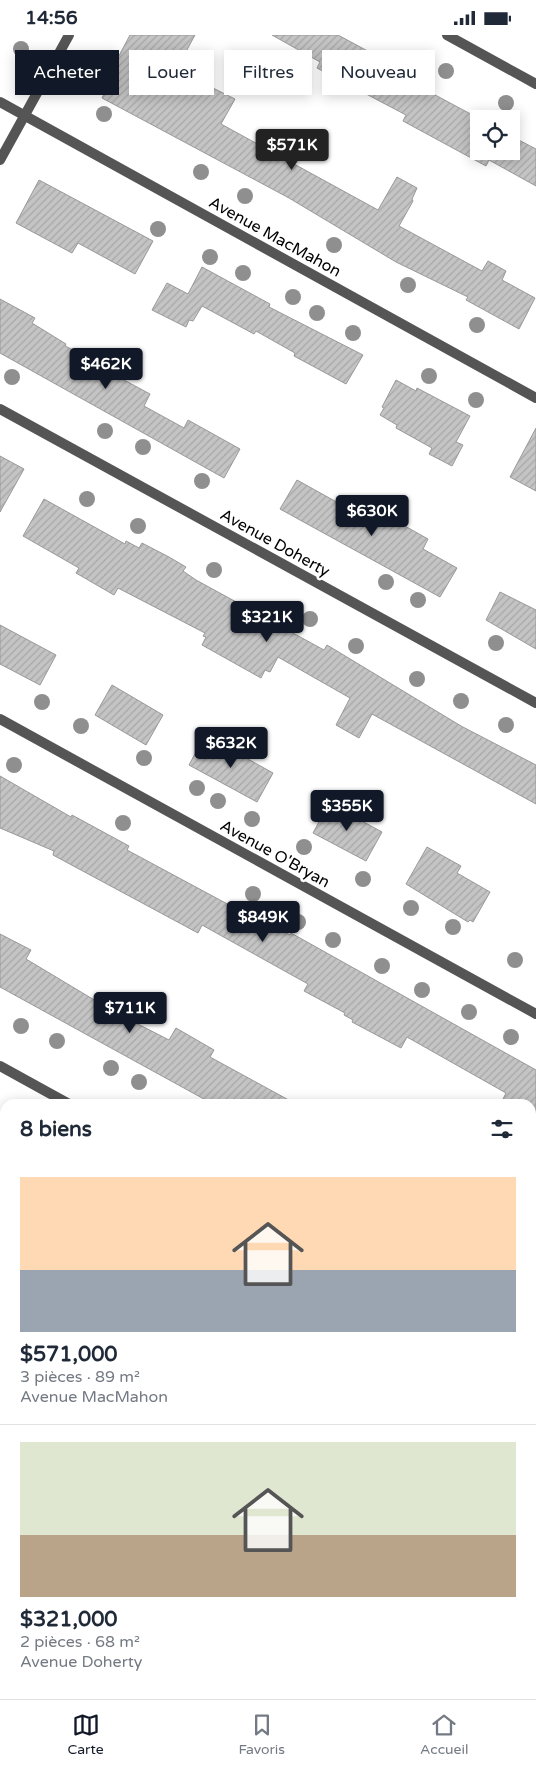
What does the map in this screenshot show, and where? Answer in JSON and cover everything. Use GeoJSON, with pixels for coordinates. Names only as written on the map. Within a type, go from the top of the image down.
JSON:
{"type":"FeatureCollection","features":[{"type":"Feature","properties":{"kind":"street"},"geometry":{"type":"LineString","coordinates":[[0,160],[69,35]]}},
{"type":"Feature","properties":{"kind":"street"},"geometry":{"type":"LineString","coordinates":[[447,35],[536,83]]}},
{"type":"Feature","properties":{"kind":"street","name":"Avenue MacMahon"},"geometry":{"type":"LineString","coordinates":[[0,102],[536,398]]}},
{"type":"Feature","properties":{"kind":"street","name":"Avenue Doherty"},"geometry":{"type":"LineString","coordinates":[[0,409],[536,703]]}},
{"type":"Feature","properties":{"kind":"street","name":"Avenue O'Bryan"},"geometry":{"type":"LineString","coordinates":[[0,719],[536,1014]]}},
{"type":"Feature","properties":{"kind":"street"},"geometry":{"type":"LineString","coordinates":[[0,1066],[60,1099]]}},
{"type":"Feature","properties":{"kind":"building"},"geometry":{"type":"Polygon","coordinates":[[[130,35],[195,35],[187,50],[129,50],[129,95],[214,95],[214,88],[235,99],[221,124],[378,210],[397,177],[417,188],[412,199],[413,201],[399,226],[482,271],[488,261],[506,271],[502,280],[535,298],[519,329],[466,300],[468,297],[396,262],[289,198],[102,98],[104,95],[119,95],[119,56],[130,35]]]}},
{"type":"Feature","properties":{"kind":"building"},"geometry":{"type":"Polygon","coordinates":[[[272,35],[338,35],[366,50],[322,50],[322,71],[317,68],[320,62],[312,58],[312,50],[299,50],[272,35]]]}},
{"type":"Feature","properties":{"kind":"building"},"geometry":{"type":"Polygon","coordinates":[[[368,95],[435,95],[470,114],[470,157],[403,121],[406,115],[368,95]]]}},
{"type":"Feature","properties":{"kind":"building"},"geometry":{"type":"Polygon","coordinates":[[[520,141],[536,149],[536,186],[489,160],[520,160],[520,141]]]}},
{"type":"Feature","properties":{"kind":"building"},"geometry":{"type":"Polygon","coordinates":[[[475,160],[489,160],[486,166],[475,160]]]}},
{"type":"Feature","properties":{"kind":"building"},"geometry":{"type":"Polygon","coordinates":[[[39,180],[153,241],[135,274],[78,243],[72,253],[16,223],[39,180]]]}},
{"type":"Feature","properties":{"kind":"building"},"geometry":{"type":"Polygon","coordinates":[[[202,267],[270,304],[269,307],[363,355],[346,384],[294,356],[295,353],[256,331],[254,334],[202,306],[193,321],[189,320],[186,327],[152,310],[167,283],[188,294],[202,267]]]}},
{"type":"Feature","properties":{"kind":"building"},"geometry":{"type":"Polygon","coordinates":[[[0,299],[35,318],[32,323],[66,344],[65,346],[86,356],[85,359],[150,394],[144,406],[184,428],[188,420],[240,449],[224,478],[0,353],[0,299]]]}},
{"type":"Feature","properties":{"kind":"building"},"geometry":{"type":"Polygon","coordinates":[[[396,380],[416,391],[417,388],[470,416],[456,442],[463,445],[452,466],[429,454],[432,448],[396,428],[397,425],[380,415],[384,408],[382,407],[396,380]]]}},
{"type":"Feature","properties":{"kind":"building"},"geometry":{"type":"Polygon","coordinates":[[[536,428],[536,491],[510,477],[536,428]]]}},
{"type":"Feature","properties":{"kind":"building"},"geometry":{"type":"Polygon","coordinates":[[[0,456],[24,469],[0,512],[0,456]]]}},
{"type":"Feature","properties":{"kind":"building"},"geometry":{"type":"Polygon","coordinates":[[[297,480],[360,515],[366,504],[428,539],[423,549],[457,568],[440,597],[280,509],[297,480]]]}},
{"type":"Feature","properties":{"kind":"building"},"geometry":{"type":"Polygon","coordinates":[[[44,499],[125,544],[126,541],[139,548],[142,543],[169,557],[186,567],[183,571],[196,580],[324,650],[327,645],[461,726],[536,765],[536,804],[372,714],[359,738],[336,725],[350,698],[278,657],[270,672],[265,670],[261,678],[202,645],[206,637],[203,636],[205,633],[118,588],[114,595],[76,573],[79,568],[23,536],[44,499]]]}},
{"type":"Feature","properties":{"kind":"building"},"geometry":{"type":"Polygon","coordinates":[[[500,592],[536,610],[536,649],[486,620],[500,592]]]}},
{"type":"Feature","properties":{"kind":"building"},"geometry":{"type":"Polygon","coordinates":[[[0,625],[56,655],[40,685],[0,664],[0,625]]]}},
{"type":"Feature","properties":{"kind":"building"},"geometry":{"type":"Polygon","coordinates":[[[112,685],[163,715],[146,745],[95,715],[112,685]]]}},
{"type":"Feature","properties":{"kind":"building"},"geometry":{"type":"Polygon","coordinates":[[[205,735],[273,773],[257,802],[189,765],[205,735]]]}},
{"type":"Feature","properties":{"kind":"building"},"geometry":{"type":"Polygon","coordinates":[[[0,776],[71,817],[72,815],[129,846],[127,850],[233,907],[234,904],[290,935],[291,933],[536,1070],[536,1099],[503,1099],[506,1093],[407,1037],[401,1048],[352,1022],[353,1020],[344,1015],[345,1013],[304,991],[308,984],[202,925],[198,933],[53,855],[54,851],[0,828],[0,776]]]}},
{"type":"Feature","properties":{"kind":"building"},"geometry":{"type":"Polygon","coordinates":[[[329,803],[382,832],[366,861],[313,833],[329,803]]]}},
{"type":"Feature","properties":{"kind":"building"},"geometry":{"type":"Polygon","coordinates":[[[427,847],[461,866],[457,873],[490,892],[473,922],[470,920],[468,922],[406,884],[427,847]]]}},
{"type":"Feature","properties":{"kind":"building"},"geometry":{"type":"Polygon","coordinates":[[[0,934],[31,950],[26,959],[95,1002],[169,1040],[176,1028],[214,1050],[210,1057],[287,1099],[204,1099],[0,987],[0,934]]]}}]}
